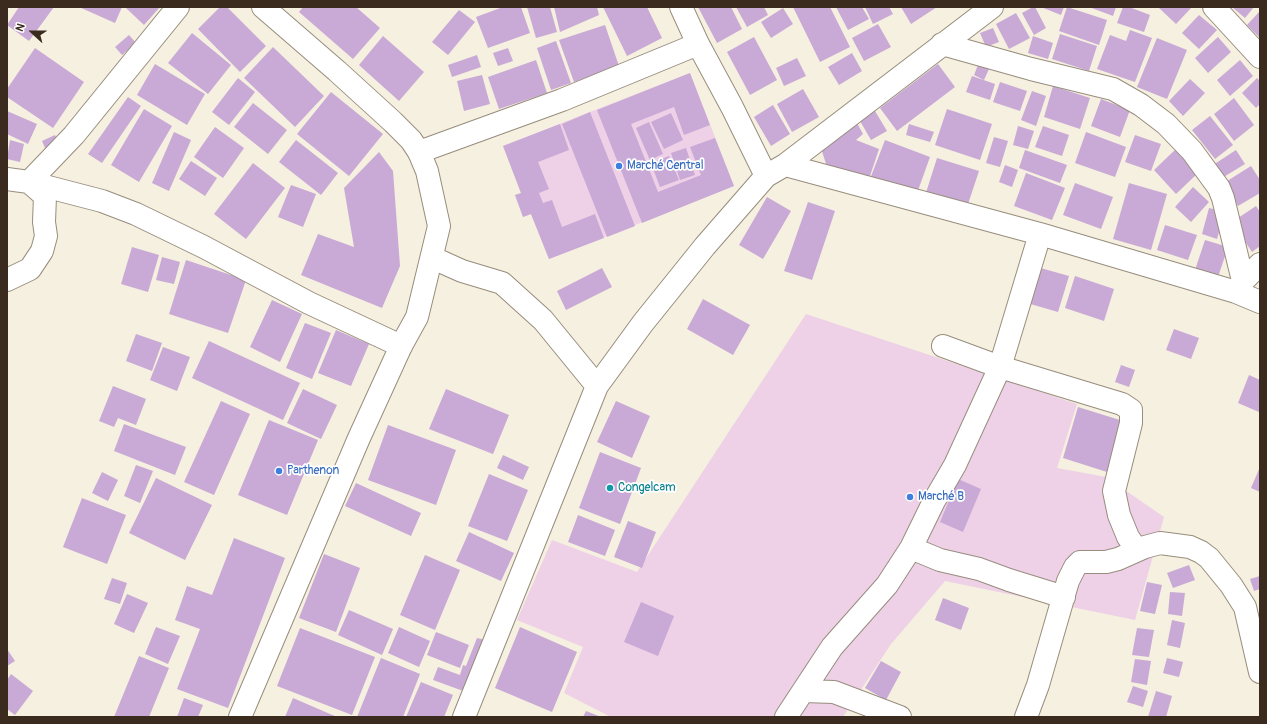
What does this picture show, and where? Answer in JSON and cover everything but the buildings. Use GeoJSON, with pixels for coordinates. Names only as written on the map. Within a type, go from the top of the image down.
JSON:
{"type":"FeatureCollection","features":[{"type":"Feature","properties":{"kind":"street"},"geometry":{"type":"LineString","coordinates":[[29,182],[74,135],[178,7]]}},
{"type":"Feature","properties":{"kind":"street"},"geometry":{"type":"LineString","coordinates":[[240,717],[356,445],[401,346],[417,316],[439,226],[423,162],[411,140],[394,122],[263,7]]}},
{"type":"Feature","properties":{"kind":"street"},"geometry":{"type":"LineString","coordinates":[[681,7],[698,44],[732,107],[766,176]]}},
{"type":"Feature","properties":{"kind":"street"},"geometry":{"type":"LineString","coordinates":[[464,717],[597,386],[642,323],[705,246],[766,176],[785,164],[992,7]]}},
{"type":"Feature","properties":{"kind":"street"},"geometry":{"type":"LineString","coordinates":[[1214,7],[1260,57]]}},
{"type":"Feature","properties":{"kind":"street"},"geometry":{"type":"LineString","coordinates":[[423,162],[562,100],[698,44]]}},
{"type":"Feature","properties":{"kind":"street"},"geometry":{"type":"LineString","coordinates":[[942,44],[1031,69],[1113,89],[1141,105],[1160,119],[1192,151],[1218,188],[1225,205],[1240,286]]}},
{"type":"Feature","properties":{"kind":"street"},"geometry":{"type":"LineString","coordinates":[[785,164],[1040,234],[1240,286],[1260,302]]}},
{"type":"Feature","properties":{"kind":"street"},"geometry":{"type":"LineString","coordinates":[[7,179],[29,182],[102,201],[136,214],[204,247],[309,303],[401,346]]}},
{"type":"Feature","properties":{"kind":"street"},"geometry":{"type":"LineString","coordinates":[[7,280],[30,269],[42,251],[46,236],[44,222],[45,196],[29,182]]}},
{"type":"Feature","properties":{"kind":"street"},"geometry":{"type":"LineString","coordinates":[[786,717],[832,647],[887,585],[911,548],[934,501],[955,465],[1000,368],[1040,234]]}},
{"type":"Feature","properties":{"kind":"street"},"geometry":{"type":"LineString","coordinates":[[432,258],[462,271],[502,283],[543,320],[597,386]]}},
{"type":"Feature","properties":{"kind":"street"},"geometry":{"type":"LineString","coordinates":[[1240,286],[1260,264]]}},
{"type":"Feature","properties":{"kind":"street"},"geometry":{"type":"LineString","coordinates":[[942,346],[1000,368],[1122,404],[1131,410],[1131,423],[1114,491],[1119,515],[1128,537],[1137,550]]}},
{"type":"Feature","properties":{"kind":"street"},"geometry":{"type":"LineString","coordinates":[[1026,717],[1038,685],[1070,576],[1075,567],[1080,562],[1106,562],[1118,559],[1137,550],[1160,543],[1190,547],[1209,558],[1245,606],[1260,672]]}},
{"type":"Feature","properties":{"kind":"street"},"geometry":{"type":"LineString","coordinates":[[911,548],[940,560],[979,569],[1064,597]]}},
{"type":"Feature","properties":{"kind":"street"},"geometry":{"type":"LineString","coordinates":[[804,691],[834,692],[900,717]]}},
{"type":"Feature","properties":{"kind":"shaded area","name":"Marché Central"},"geometry":{"type":"Polygon","coordinates":[[[690,73],[734,186],[549,259],[531,214],[523,217],[515,195],[521,193],[503,146],[690,73]]]}},
{"type":"Feature","properties":{"kind":"shaded area","name":"Marché B"},"geometry":{"type":"Polygon","coordinates":[[[806,314],[1077,404],[1057,468],[1106,477],[1164,517],[1135,620],[945,581],[891,644],[843,717],[611,717],[564,693],[583,647],[517,620],[552,540],[637,572],[806,314]]]}},
{"type":"Feature","properties":{"kind":"place","name":"Marché Central"},"geometry":{"type":"Point","coordinates":[619,166]}},
{"type":"Feature","properties":{"kind":"place","name":"Parthenon"},"geometry":{"type":"Point","coordinates":[279,471]}},
{"type":"Feature","properties":{"kind":"place","name":"Congelcam"},"geometry":{"type":"Point","coordinates":[610,488]}},
{"type":"Feature","properties":{"kind":"place","name":"Marché B"},"geometry":{"type":"Point","coordinates":[910,497]}}]}
